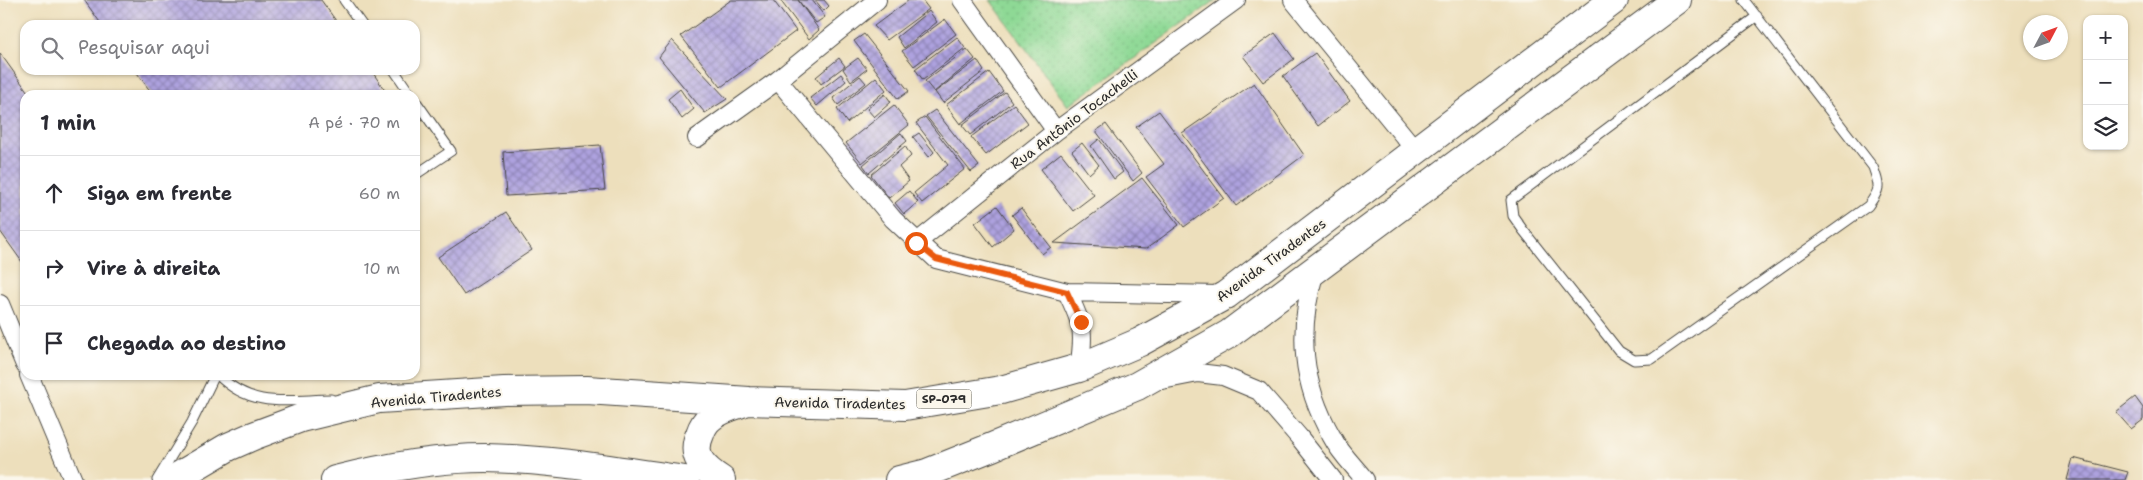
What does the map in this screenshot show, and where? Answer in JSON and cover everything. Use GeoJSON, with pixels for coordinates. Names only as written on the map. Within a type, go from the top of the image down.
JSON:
{"type":"FeatureCollection","features":[{"type":"Feature","properties":{"kind":"main road","name":"Avenida Tiradentes"},"geometry":{"type":"LineString","coordinates":[[172,480],[221,451],[254,436],[301,418],[379,398],[504,391],[587,390],[749,400],[905,406],[1001,390],[1079,368],[1140,342],[1226,296],[1614,0]]}},
{"type":"Feature","properties":{"kind":"main road"},"geometry":{"type":"LineString","coordinates":[[899,480],[927,473],[1137,386],[1229,334],[1677,0]]}},
{"type":"Feature","properties":{"kind":"main road"},"geometry":{"type":"LineString","coordinates":[[721,480],[706,470],[696,457],[696,442],[708,419],[721,410],[749,400]]}},
{"type":"Feature","properties":{"kind":"main road"},"geometry":{"type":"LineString","coordinates":[[335,480],[417,464],[484,458],[560,463],[685,480]]}},
{"type":"Feature","properties":{"kind":"street"},"geometry":{"type":"LineString","coordinates":[[697,138],[778,80],[877,0]]}},
{"type":"Feature","properties":{"kind":"street"},"geometry":{"type":"LineString","coordinates":[[962,0],[1056,131]]}},
{"type":"Feature","properties":{"kind":"street","name":"Rua Antônio Tocachelli"},"geometry":{"type":"LineString","coordinates":[[916,243],[1056,131],[1236,0]]}},
{"type":"Feature","properties":{"kind":"street"},"geometry":{"type":"LineString","coordinates":[[1293,0],[1416,151]]}},
{"type":"Feature","properties":{"kind":"street"},"geometry":{"type":"LineString","coordinates":[[778,80],[893,219],[916,243],[936,259],[1067,292],[1226,296]]}},
{"type":"Feature","properties":{"kind":"street"},"geometry":{"type":"LineString","coordinates":[[1315,271],[1307,297],[1302,345],[1312,393],[1333,439],[1364,480]]}},
{"type":"Feature","properties":{"kind":"street"},"geometry":{"type":"LineString","coordinates":[[1067,292],[1081,322],[1084,338],[1079,368]]}},
{"type":"Feature","properties":{"kind":"street"},"geometry":{"type":"LineString","coordinates":[[0,304],[20,353]]}},
{"type":"Feature","properties":{"kind":"street"},"geometry":{"type":"LineString","coordinates":[[1137,386],[1198,373],[1223,376],[1259,391],[1333,480]]}},
{"type":"Feature","properties":{"kind":"street"},"geometry":{"type":"LineString","coordinates":[[31,380],[72,480]]}},
{"type":"Feature","properties":{"kind":"street"},"geometry":{"type":"LineString","coordinates":[[1303,442],[1326,425]]}},
{"type":"Feature","properties":{"kind":"lane"},"geometry":{"type":"LineString","coordinates":[[344,0],[358,20]]}},
{"type":"Feature","properties":{"kind":"lane"},"geometry":{"type":"LineString","coordinates":[[1744,0],[1873,167],[1878,182],[1878,192],[1868,206],[1652,359],[1634,360],[1619,351],[1523,230],[1513,216],[1511,200],[1756,16]]}},
{"type":"Feature","properties":{"kind":"lane"},"geometry":{"type":"LineString","coordinates":[[397,75],[408,90]]}},
{"type":"Feature","properties":{"kind":"lane"},"geometry":{"type":"LineString","coordinates":[[420,107],[450,151],[420,172]]}},
{"type":"Feature","properties":{"kind":"lane"},"geometry":{"type":"LineString","coordinates":[[157,480],[192,422],[213,380]]}},
{"type":"Feature","properties":{"kind":"lane"},"geometry":{"type":"LineString","coordinates":[[223,380],[254,399],[379,398]]}},
{"type":"Feature","properties":{"kind":"green space"},"geometry":{"type":"Polygon","coordinates":[[[990,0],[1216,0],[1068,106],[990,0]]]}},
{"type":"Feature","properties":{"kind":"building"},"geometry":{"type":"Polygon","coordinates":[[[84,0],[321,0],[335,20],[98,20],[84,0]]]}},
{"type":"Feature","properties":{"kind":"building"},"geometry":{"type":"Polygon","coordinates":[[[731,0],[773,0],[796,31],[721,87],[681,36],[731,0]]]}},
{"type":"Feature","properties":{"kind":"building"},"geometry":{"type":"Polygon","coordinates":[[[780,0],[798,0],[819,30],[809,39],[780,0]]]}},
{"type":"Feature","properties":{"kind":"building"},"geometry":{"type":"Polygon","coordinates":[[[798,0],[812,0],[825,17],[816,23],[798,0]]]}},
{"type":"Feature","properties":{"kind":"building"},"geometry":{"type":"Polygon","coordinates":[[[815,0],[824,0],[829,6],[824,11],[815,0]]]}},
{"type":"Feature","properties":{"kind":"building"},"geometry":{"type":"Polygon","coordinates":[[[909,0],[922,0],[929,9],[887,40],[874,26],[909,0]]]}},
{"type":"Feature","properties":{"kind":"building"},"geometry":{"type":"Polygon","coordinates":[[[929,11],[937,22],[904,48],[897,37],[929,11]]]}},
{"type":"Feature","properties":{"kind":"building"},"geometry":{"type":"Polygon","coordinates":[[[945,19],[956,34],[914,66],[902,51],[945,19]]]}},
{"type":"Feature","properties":{"kind":"building"},"geometry":{"type":"Polygon","coordinates":[[[1275,33],[1294,59],[1263,82],[1243,56],[1275,33]]]}},
{"type":"Feature","properties":{"kind":"building"},"geometry":{"type":"Polygon","coordinates":[[[864,34],[909,91],[898,99],[854,41],[864,34]]]}},
{"type":"Feature","properties":{"kind":"building"},"geometry":{"type":"Polygon","coordinates":[[[957,37],[965,48],[923,80],[915,69],[957,37]]]}},
{"type":"Feature","properties":{"kind":"building"},"geometry":{"type":"Polygon","coordinates":[[[672,40],[727,99],[705,113],[659,57],[672,40]]]}},
{"type":"Feature","properties":{"kind":"building"},"geometry":{"type":"Polygon","coordinates":[[[967,49],[975,59],[934,92],[925,81],[967,49]]]}},
{"type":"Feature","properties":{"kind":"building"},"geometry":{"type":"Polygon","coordinates":[[[0,53],[26,90],[20,90],[20,259],[0,231],[0,53]]]}},
{"type":"Feature","properties":{"kind":"building"},"geometry":{"type":"Polygon","coordinates":[[[1315,53],[1350,101],[1318,126],[1283,76],[1315,53]]]}},
{"type":"Feature","properties":{"kind":"building"},"geometry":{"type":"Polygon","coordinates":[[[839,58],[845,66],[821,84],[816,77],[839,58]]]}},
{"type":"Feature","properties":{"kind":"building"},"geometry":{"type":"Polygon","coordinates":[[[858,58],[867,69],[851,81],[843,69],[858,58]]]}},
{"type":"Feature","properties":{"kind":"building"},"geometry":{"type":"Polygon","coordinates":[[[977,60],[984,71],[943,103],[935,92],[977,60]]]}},
{"type":"Feature","properties":{"kind":"building"},"geometry":{"type":"Polygon","coordinates":[[[989,72],[1003,91],[960,124],[946,105],[989,72]]]}},
{"type":"Feature","properties":{"kind":"building"},"geometry":{"type":"Polygon","coordinates":[[[841,74],[846,81],[817,106],[810,98],[841,74]]]}},
{"type":"Feature","properties":{"kind":"building"},"geometry":{"type":"Polygon","coordinates":[[[139,75],[374,75],[385,90],[149,90],[139,75]]]}},
{"type":"Feature","properties":{"kind":"building"},"geometry":{"type":"Polygon","coordinates":[[[860,76],[866,83],[838,105],[833,98],[860,76]]]}},
{"type":"Feature","properties":{"kind":"building"},"geometry":{"type":"Polygon","coordinates":[[[876,77],[886,90],[847,123],[837,109],[876,77]]]}},
{"type":"Feature","properties":{"kind":"building"},"geometry":{"type":"Polygon","coordinates":[[[1254,83],[1304,155],[1236,206],[1182,133],[1254,83]]]}},
{"type":"Feature","properties":{"kind":"building"},"geometry":{"type":"Polygon","coordinates":[[[680,89],[694,109],[682,119],[668,99],[680,89]]]}},
{"type":"Feature","properties":{"kind":"building"},"geometry":{"type":"Polygon","coordinates":[[[1005,92],[1012,102],[970,135],[962,125],[1005,92]]]}},
{"type":"Feature","properties":{"kind":"building"},"geometry":{"type":"Polygon","coordinates":[[[885,94],[891,102],[874,117],[867,109],[885,94]]]}},
{"type":"Feature","properties":{"kind":"building"},"geometry":{"type":"Polygon","coordinates":[[[1014,104],[1028,123],[986,155],[971,137],[1014,104]]]}},
{"type":"Feature","properties":{"kind":"building"},"geometry":{"type":"Polygon","coordinates":[[[894,105],[909,125],[862,163],[846,143],[894,105]]]}},
{"type":"Feature","properties":{"kind":"building"},"geometry":{"type":"Polygon","coordinates":[[[935,110],[979,166],[971,172],[926,116],[935,110]]]}},
{"type":"Feature","properties":{"kind":"building"},"geometry":{"type":"Polygon","coordinates":[[[1159,111],[1224,198],[1184,227],[1146,177],[1164,164],[1136,127],[1159,111]]]}},
{"type":"Feature","properties":{"kind":"building"},"geometry":{"type":"Polygon","coordinates":[[[925,117],[965,169],[922,203],[914,193],[948,165],[916,123],[925,117]]]}},
{"type":"Feature","properties":{"kind":"building"},"geometry":{"type":"Polygon","coordinates":[[[1106,124],[1142,173],[1133,181],[1096,131],[1106,124]]]}},
{"type":"Feature","properties":{"kind":"building"},"geometry":{"type":"Polygon","coordinates":[[[901,133],[907,141],[869,173],[863,165],[901,133]]]}},
{"type":"Feature","properties":{"kind":"building"},"geometry":{"type":"Polygon","coordinates":[[[919,133],[934,152],[929,157],[913,137],[919,133]]]}},
{"type":"Feature","properties":{"kind":"building"},"geometry":{"type":"Polygon","coordinates":[[[1099,139],[1123,172],[1114,179],[1091,146],[1099,139]]]}},
{"type":"Feature","properties":{"kind":"building"},"geometry":{"type":"Polygon","coordinates":[[[1082,143],[1099,165],[1089,174],[1072,151],[1082,143]]]}},
{"type":"Feature","properties":{"kind":"building"},"geometry":{"type":"Polygon","coordinates":[[[600,145],[605,190],[506,196],[503,152],[600,145]]]}},
{"type":"Feature","properties":{"kind":"building"},"geometry":{"type":"Polygon","coordinates":[[[905,146],[911,156],[899,167],[909,181],[889,198],[871,175],[905,146]]]}},
{"type":"Feature","properties":{"kind":"building"},"geometry":{"type":"Polygon","coordinates":[[[1061,153],[1094,195],[1073,211],[1041,169],[1061,153]]]}},
{"type":"Feature","properties":{"kind":"building"},"geometry":{"type":"Polygon","coordinates":[[[1142,178],[1179,225],[1146,249],[1054,243],[1142,178]]]}},
{"type":"Feature","properties":{"kind":"building"},"geometry":{"type":"Polygon","coordinates":[[[909,191],[918,202],[904,214],[895,203],[909,191]]]}},
{"type":"Feature","properties":{"kind":"building"},"geometry":{"type":"Polygon","coordinates":[[[997,206],[1014,229],[993,247],[975,223],[997,206]]]}},
{"type":"Feature","properties":{"kind":"building"},"geometry":{"type":"Polygon","coordinates":[[[1021,208],[1051,247],[1042,254],[1012,215],[1021,208]]]}},
{"type":"Feature","properties":{"kind":"building"},"geometry":{"type":"Polygon","coordinates":[[[506,212],[532,250],[464,295],[438,257],[506,212]]]}},
{"type":"Feature","properties":{"kind":"building"},"geometry":{"type":"Polygon","coordinates":[[[2135,397],[2143,408],[2143,420],[2131,429],[2116,412],[2135,397]]]}},
{"type":"Feature","properties":{"kind":"building"},"geometry":{"type":"Polygon","coordinates":[[[2073,458],[2128,472],[2125,480],[2067,480],[2073,458]]]}},
{"type":"Feature","properties":{"kind":"route"},"geometry":{"type":"LineString","coordinates":[[916,243],[936,259],[1067,292],[1081,322]]}}]}
